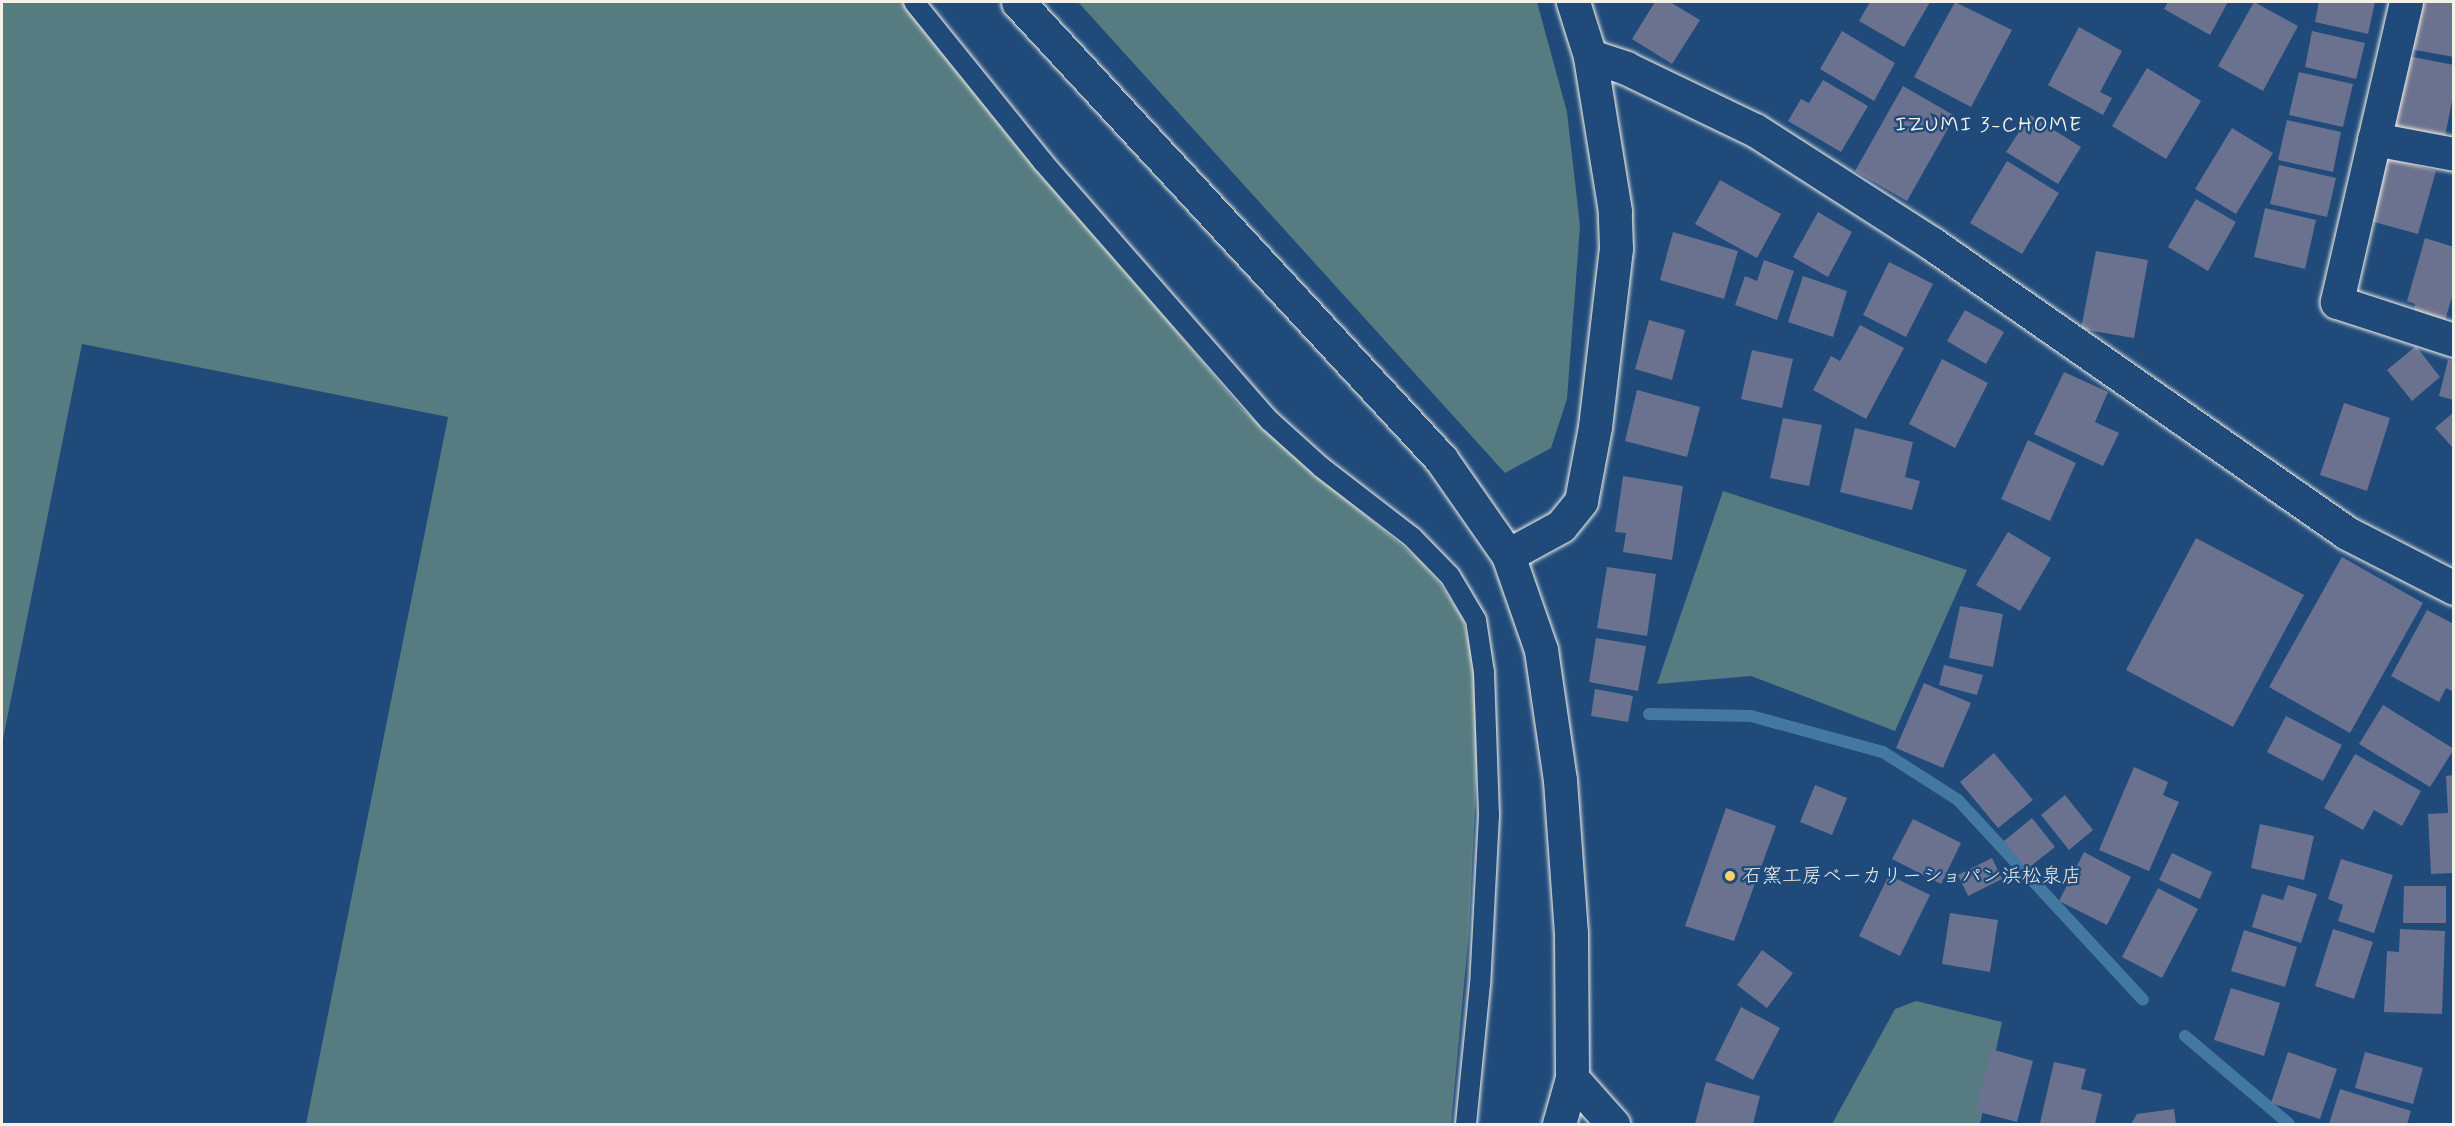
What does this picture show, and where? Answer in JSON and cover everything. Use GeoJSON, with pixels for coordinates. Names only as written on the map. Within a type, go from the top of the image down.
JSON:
{"type":"FeatureCollection","features":[{"type":"Feature","properties":{"kind":"street"},"geometry":{"type":"LineString","coordinates":[[1018,2],[1441,459],[1508,555],[1540,650],[1560,780],[1571,933],[1572,1078],[1559,1125]]}},
{"type":"Feature","properties":{"kind":"street"},"geometry":{"type":"LineString","coordinates":[[1508,555],[1561,526],[1581,501],[1595,427],[1616,248],[1615,211],[1590,56],[1573,2]]}},
{"type":"Feature","properties":{"kind":"street"},"geometry":{"type":"LineString","coordinates":[[2406,2],[2337,302],[2454,340]]}},
{"type":"Feature","properties":{"kind":"street"},"geometry":{"type":"LineString","coordinates":[[1590,56],[1626,68],[1755,130],[1931,243],[2347,532],[2454,588]]}},
{"type":"Feature","properties":{"kind":"street"},"geometry":{"type":"LineString","coordinates":[[2374,139],[2454,154]]}},
{"type":"Feature","properties":{"kind":"street"},"geometry":{"type":"LineString","coordinates":[[1572,1078],[1613,1125]]}},
{"type":"Feature","properties":{"kind":"lane"},"geometry":{"type":"LineString","coordinates":[[914,2],[1043,162],[1270,421],[1321,467],[1412,537],[1450,576],[1476,620],[1484,672],[1489,815],[1480,984],[1466,1125]]}},
{"type":"Feature","properties":{"kind":"green space"},"geometry":{"type":"Polygon","coordinates":[[[2,2],[903,2],[1239,406],[1284,447],[1419,560],[1438,581],[1463,619],[1475,665],[1479,720],[1469,931],[1451,1124],[306,1124],[448,417],[82,344],[2,744],[2,2]]]}},
{"type":"Feature","properties":{"kind":"green space"},"geometry":{"type":"Polygon","coordinates":[[[1078,2],[1537,2],[1567,112],[1580,226],[1567,399],[1551,448],[1505,473],[1078,2]]]}},
{"type":"Feature","properties":{"kind":"green space"},"geometry":{"type":"Polygon","coordinates":[[[1723,491],[1967,570],[1895,731],[1751,676],[1657,684],[1723,491]]]}},
{"type":"Feature","properties":{"kind":"green space"},"geometry":{"type":"Polygon","coordinates":[[[1916,1001],[2002,1022],[1980,1124],[1832,1124],[1895,1009],[1916,1001]]]}},
{"type":"Feature","properties":{"kind":"building"},"geometry":{"type":"Polygon","coordinates":[[[1655,2],[1670,2],[1700,20],[1672,64],[1632,39],[1655,2]]]}},
{"type":"Feature","properties":{"kind":"building"},"geometry":{"type":"Polygon","coordinates":[[[1870,2],[1930,2],[1904,47],[1859,21],[1870,2]]]}},
{"type":"Feature","properties":{"kind":"building"},"geometry":{"type":"Polygon","coordinates":[[[1955,2],[2012,30],[1971,107],[1914,77],[1955,2]]]}},
{"type":"Feature","properties":{"kind":"building"},"geometry":{"type":"Polygon","coordinates":[[[2168,2],[2228,2],[2210,35],[2164,9],[2168,2]]]}},
{"type":"Feature","properties":{"kind":"building"},"geometry":{"type":"Polygon","coordinates":[[[2254,2],[2298,26],[2263,91],[2218,66],[2254,2]]]}},
{"type":"Feature","properties":{"kind":"building"},"geometry":{"type":"Polygon","coordinates":[[[2319,2],[2375,2],[2368,34],[2315,22],[2319,2]]]}},
{"type":"Feature","properties":{"kind":"building"},"geometry":{"type":"Polygon","coordinates":[[[2419,2],[2454,2],[2454,57],[2410,49],[2419,2]]]}},
{"type":"Feature","properties":{"kind":"building"},"geometry":{"type":"Polygon","coordinates":[[[2079,27],[2122,51],[2100,92],[2112,98],[2103,115],[2048,85],[2079,27]]]}},
{"type":"Feature","properties":{"kind":"building"},"geometry":{"type":"Polygon","coordinates":[[[1842,31],[1895,63],[1874,101],[1820,69],[1842,31]]]}},
{"type":"Feature","properties":{"kind":"building"},"geometry":{"type":"Polygon","coordinates":[[[2312,31],[2365,43],[2356,79],[2305,67],[2312,31]]]}},
{"type":"Feature","properties":{"kind":"building"},"geometry":{"type":"Polygon","coordinates":[[[2408,56],[2454,65],[2454,91],[2445,137],[2394,127],[2408,56]]]}},
{"type":"Feature","properties":{"kind":"building"},"geometry":{"type":"Polygon","coordinates":[[[2147,68],[2201,101],[2166,159],[2112,126],[2147,68]]]}},
{"type":"Feature","properties":{"kind":"building"},"geometry":{"type":"Polygon","coordinates":[[[2299,72],[2353,84],[2343,127],[2289,115],[2299,72]]]}},
{"type":"Feature","properties":{"kind":"building"},"geometry":{"type":"Polygon","coordinates":[[[1823,80],[1868,106],[1841,152],[1788,121],[1801,99],[1809,103],[1823,80]]]}},
{"type":"Feature","properties":{"kind":"building"},"geometry":{"type":"Polygon","coordinates":[[[1903,86],[1955,116],[1907,201],[1855,171],[1903,86]]]}},
{"type":"Feature","properties":{"kind":"building"},"geometry":{"type":"Polygon","coordinates":[[[2030,115],[2081,147],[2058,184],[2006,152],[2030,115]]]}},
{"type":"Feature","properties":{"kind":"building"},"geometry":{"type":"Polygon","coordinates":[[[2287,120],[2341,132],[2333,172],[2278,160],[2287,120]]]}},
{"type":"Feature","properties":{"kind":"building"},"geometry":{"type":"Polygon","coordinates":[[[2232,128],[2273,153],[2236,214],[2195,189],[2232,128]]]}},
{"type":"Feature","properties":{"kind":"building"},"geometry":{"type":"Polygon","coordinates":[[[2384,157],[2436,171],[2418,234],[2367,220],[2384,157]]]}},
{"type":"Feature","properties":{"kind":"building"},"geometry":{"type":"Polygon","coordinates":[[[2007,161],[2059,193],[2022,254],[1970,223],[2007,161]]]}},
{"type":"Feature","properties":{"kind":"building"},"geometry":{"type":"Polygon","coordinates":[[[2279,165],[2336,178],[2327,217],[2270,204],[2279,165]]]}},
{"type":"Feature","properties":{"kind":"building"},"geometry":{"type":"Polygon","coordinates":[[[1720,180],[1781,214],[1757,258],[1695,224],[1720,180]]]}},
{"type":"Feature","properties":{"kind":"building"},"geometry":{"type":"Polygon","coordinates":[[[2196,199],[2236,222],[2208,271],[2168,247],[2196,199]]]}},
{"type":"Feature","properties":{"kind":"building"},"geometry":{"type":"Polygon","coordinates":[[[2265,208],[2316,220],[2305,269],[2254,257],[2265,208]]]}},
{"type":"Feature","properties":{"kind":"building"},"geometry":{"type":"Polygon","coordinates":[[[1818,212],[1852,232],[1828,277],[1793,257],[1818,212]]]}},
{"type":"Feature","properties":{"kind":"building"},"geometry":{"type":"Polygon","coordinates":[[[1673,232],[1738,251],[1724,299],[1660,280],[1673,232]]]}},
{"type":"Feature","properties":{"kind":"building"},"geometry":{"type":"Polygon","coordinates":[[[2425,238],[2454,247],[2454,290],[2444,324],[2413,314],[2415,304],[2407,301],[2425,238]]]}},
{"type":"Feature","properties":{"kind":"building"},"geometry":{"type":"Polygon","coordinates":[[[2096,251],[2148,260],[2134,338],[2081,329],[2096,251]]]}},
{"type":"Feature","properties":{"kind":"building"},"geometry":{"type":"Polygon","coordinates":[[[1764,260],[1794,271],[1777,320],[1735,305],[1745,276],[1757,281],[1764,260]]]}},
{"type":"Feature","properties":{"kind":"building"},"geometry":{"type":"Polygon","coordinates":[[[1889,262],[1933,284],[1906,337],[1863,315],[1889,262]]]}},
{"type":"Feature","properties":{"kind":"building"},"geometry":{"type":"Polygon","coordinates":[[[1803,276],[1847,291],[1833,337],[1788,322],[1803,276]]]}},
{"type":"Feature","properties":{"kind":"building"},"geometry":{"type":"Polygon","coordinates":[[[1965,310],[2004,332],[1986,364],[1947,341],[1965,310]]]}},
{"type":"Feature","properties":{"kind":"building"},"geometry":{"type":"Polygon","coordinates":[[[1649,320],[1685,330],[1672,380],[1635,369],[1649,320]]]}},
{"type":"Feature","properties":{"kind":"building"},"geometry":{"type":"Polygon","coordinates":[[[1860,325],[1904,348],[1866,419],[1813,390],[1831,356],[1840,361],[1860,325]]]}},
{"type":"Feature","properties":{"kind":"building"},"geometry":{"type":"Polygon","coordinates":[[[2416,346],[2440,377],[2412,401],[2387,370],[2416,346]]]}},
{"type":"Feature","properties":{"kind":"building"},"geometry":{"type":"Polygon","coordinates":[[[1752,350],[1793,359],[1782,408],[1741,399],[1752,350]]]}},
{"type":"Feature","properties":{"kind":"building"},"geometry":{"type":"Polygon","coordinates":[[[1942,359],[1988,383],[1955,448],[1909,424],[1942,359]]]}},
{"type":"Feature","properties":{"kind":"building"},"geometry":{"type":"Polygon","coordinates":[[[2448,360],[2454,361],[2454,400],[2439,396],[2448,360]]]}},
{"type":"Feature","properties":{"kind":"building"},"geometry":{"type":"Polygon","coordinates":[[[2064,372],[2108,392],[2095,422],[2119,433],[2103,466],[2034,434],[2064,372]]]}},
{"type":"Feature","properties":{"kind":"building"},"geometry":{"type":"Polygon","coordinates":[[[1637,390],[1700,407],[1687,457],[1625,441],[1637,390]]]}},
{"type":"Feature","properties":{"kind":"building"},"geometry":{"type":"Polygon","coordinates":[[[2344,403],[2390,418],[2367,491],[2320,475],[2344,403]]]}},
{"type":"Feature","properties":{"kind":"building"},"geometry":{"type":"Polygon","coordinates":[[[2454,412],[2454,449],[2435,428],[2454,412]]]}},
{"type":"Feature","properties":{"kind":"building"},"geometry":{"type":"Polygon","coordinates":[[[1783,418],[1822,425],[1809,486],[1770,478],[1783,418]]]}},
{"type":"Feature","properties":{"kind":"building"},"geometry":{"type":"Polygon","coordinates":[[[1855,428],[1913,442],[1905,477],[1920,481],[1912,510],[1840,492],[1855,428]]]}},
{"type":"Feature","properties":{"kind":"building"},"geometry":{"type":"Polygon","coordinates":[[[2028,440],[2076,463],[2050,521],[2001,499],[2028,440]]]}},
{"type":"Feature","properties":{"kind":"building"},"geometry":{"type":"Polygon","coordinates":[[[1623,476],[1683,486],[1672,560],[1623,552],[1626,533],[1615,532],[1623,476]]]}},
{"type":"Feature","properties":{"kind":"building"},"geometry":{"type":"Polygon","coordinates":[[[2008,532],[2051,558],[2020,611],[1976,585],[2008,532]]]}},
{"type":"Feature","properties":{"kind":"building"},"geometry":{"type":"Polygon","coordinates":[[[2196,538],[2304,595],[2233,727],[2126,670],[2196,538]]]}},
{"type":"Feature","properties":{"kind":"building"},"geometry":{"type":"Polygon","coordinates":[[[2342,557],[2423,603],[2350,733],[2269,687],[2342,557]]]}},
{"type":"Feature","properties":{"kind":"building"},"geometry":{"type":"Polygon","coordinates":[[[1607,567],[1656,574],[1647,636],[1597,628],[1607,567]]]}},
{"type":"Feature","properties":{"kind":"building"},"geometry":{"type":"Polygon","coordinates":[[[1960,606],[2003,614],[1993,667],[1949,658],[1960,606]]]}},
{"type":"Feature","properties":{"kind":"building"},"geometry":{"type":"Polygon","coordinates":[[[2427,610],[2454,624],[2454,692],[2446,688],[2439,702],[2391,676],[2427,610]]]}},
{"type":"Feature","properties":{"kind":"building"},"geometry":{"type":"Polygon","coordinates":[[[1596,638],[1646,646],[1638,691],[1589,682],[1596,638]]]}},
{"type":"Feature","properties":{"kind":"building"},"geometry":{"type":"Polygon","coordinates":[[[1944,665],[1983,675],[1977,695],[1939,685],[1944,665]]]}},
{"type":"Feature","properties":{"kind":"building"},"geometry":{"type":"Polygon","coordinates":[[[1924,683],[1971,703],[1943,768],[1896,748],[1924,683]]]}},
{"type":"Feature","properties":{"kind":"building"},"geometry":{"type":"Polygon","coordinates":[[[1595,689],[1633,696],[1628,722],[1591,716],[1595,689]]]}},
{"type":"Feature","properties":{"kind":"building"},"geometry":{"type":"Polygon","coordinates":[[[2383,705],[2454,749],[2430,787],[2359,744],[2383,705]]]}},
{"type":"Feature","properties":{"kind":"building"},"geometry":{"type":"Polygon","coordinates":[[[2286,716],[2342,745],[2323,781],[2267,752],[2286,716]]]}},
{"type":"Feature","properties":{"kind":"building"},"geometry":{"type":"Polygon","coordinates":[[[1994,753],[2033,800],[1998,828],[1960,782],[1994,753]]]}},
{"type":"Feature","properties":{"kind":"building"},"geometry":{"type":"Polygon","coordinates":[[[2355,754],[2421,791],[2402,826],[2374,810],[2363,830],[2324,808],[2355,754]]]}},
{"type":"Feature","properties":{"kind":"building"},"geometry":{"type":"Polygon","coordinates":[[[2134,767],[2168,782],[2163,795],[2179,802],[2149,871],[2099,850],[2134,767]]]}},
{"type":"Feature","properties":{"kind":"building"},"geometry":{"type":"Polygon","coordinates":[[[2454,775],[2454,873],[2431,874],[2428,814],[2448,813],[2446,776],[2454,775]]]}},
{"type":"Feature","properties":{"kind":"building"},"geometry":{"type":"Polygon","coordinates":[[[1815,785],[1847,798],[1832,835],[1800,822],[1815,785]]]}},
{"type":"Feature","properties":{"kind":"building"},"geometry":{"type":"Polygon","coordinates":[[[2065,795],[2093,830],[2069,850],[2041,815],[2065,795]]]}},
{"type":"Feature","properties":{"kind":"building","name":"石窯工房ベーカリーショパン浜松泉店"},"geometry":{"type":"Polygon","coordinates":[[[1726,808],[1776,826],[1734,941],[1685,926],[1726,808]]]}},
{"type":"Feature","properties":{"kind":"building"},"geometry":{"type":"Polygon","coordinates":[[[2032,818],[2055,847],[2027,869],[2004,841],[2032,818]]]}},
{"type":"Feature","properties":{"kind":"building"},"geometry":{"type":"Polygon","coordinates":[[[1913,819],[1961,843],[1941,884],[1892,859],[1913,819]]]}},
{"type":"Feature","properties":{"kind":"building"},"geometry":{"type":"Polygon","coordinates":[[[2260,824],[2314,836],[2304,880],[2251,868],[2260,824]]]}},
{"type":"Feature","properties":{"kind":"building"},"geometry":{"type":"Polygon","coordinates":[[[2084,852],[2131,877],[2107,925],[2059,901],[2084,852]]]}},
{"type":"Feature","properties":{"kind":"building"},"geometry":{"type":"Polygon","coordinates":[[[2172,853],[2212,872],[2200,899],[2159,880],[2172,853]]]}},
{"type":"Feature","properties":{"kind":"building"},"geometry":{"type":"Polygon","coordinates":[[[1992,858],[2002,879],[1968,896],[1958,875],[1992,858]]]}},
{"type":"Feature","properties":{"kind":"building"},"geometry":{"type":"Polygon","coordinates":[[[2341,859],[2393,875],[2374,933],[2338,921],[2343,905],[2328,899],[2341,859]]]}},
{"type":"Feature","properties":{"kind":"building"},"geometry":{"type":"Polygon","coordinates":[[[1889,875],[1930,895],[1900,956],[1859,936],[1889,875]]]}},
{"type":"Feature","properties":{"kind":"building"},"geometry":{"type":"Polygon","coordinates":[[[2288,885],[2317,894],[2301,943],[2252,927],[2262,894],[2283,900],[2288,885]]]}},
{"type":"Feature","properties":{"kind":"building"},"geometry":{"type":"Polygon","coordinates":[[[2404,886],[2446,886],[2446,923],[2403,923],[2404,886]]]}},
{"type":"Feature","properties":{"kind":"building"},"geometry":{"type":"Polygon","coordinates":[[[2158,888],[2198,909],[2162,978],[2122,957],[2158,888]]]}},
{"type":"Feature","properties":{"kind":"building"},"geometry":{"type":"Polygon","coordinates":[[[1950,913],[1998,920],[1990,972],[1942,964],[1950,913]]]}},
{"type":"Feature","properties":{"kind":"building"},"geometry":{"type":"Polygon","coordinates":[[[2333,929],[2373,942],[2354,999],[2315,986],[2333,929]]]}},
{"type":"Feature","properties":{"kind":"building"},"geometry":{"type":"Polygon","coordinates":[[[2400,929],[2445,931],[2442,1014],[2384,1012],[2387,951],[2399,952],[2400,929]]]}},
{"type":"Feature","properties":{"kind":"building"},"geometry":{"type":"Polygon","coordinates":[[[2244,930],[2297,947],[2285,987],[2231,971],[2244,930]]]}},
{"type":"Feature","properties":{"kind":"building"},"geometry":{"type":"Polygon","coordinates":[[[1762,950],[1793,973],[1767,1008],[1737,985],[1762,950]]]}},
{"type":"Feature","properties":{"kind":"building"},"geometry":{"type":"Polygon","coordinates":[[[2231,988],[2280,1003],[2264,1056],[2214,1040],[2231,988]]]}},
{"type":"Feature","properties":{"kind":"building"},"geometry":{"type":"Polygon","coordinates":[[[1741,1007],[1780,1028],[1753,1080],[1715,1060],[1741,1007]]]}},
{"type":"Feature","properties":{"kind":"building"},"geometry":{"type":"Polygon","coordinates":[[[1991,1049],[2033,1061],[2017,1122],[1975,1111],[1991,1049]]]}},
{"type":"Feature","properties":{"kind":"building"},"geometry":{"type":"Polygon","coordinates":[[[2288,1052],[2337,1069],[2320,1119],[2271,1103],[2288,1052]]]}},
{"type":"Feature","properties":{"kind":"building"},"geometry":{"type":"Polygon","coordinates":[[[2365,1052],[2423,1068],[2413,1104],[2355,1088],[2365,1052]]]}},
{"type":"Feature","properties":{"kind":"building"},"geometry":{"type":"Polygon","coordinates":[[[2054,1062],[2086,1069],[2081,1089],[2102,1094],[2095,1124],[2040,1123],[2054,1062]]]}},
{"type":"Feature","properties":{"kind":"building"},"geometry":{"type":"Polygon","coordinates":[[[1706,1082],[1760,1096],[1753,1124],[1695,1124],[1706,1082]]]}},
{"type":"Feature","properties":{"kind":"building"},"geometry":{"type":"Polygon","coordinates":[[[2340,1089],[2411,1111],[2407,1124],[2329,1124],[2340,1089]]]}},
{"type":"Feature","properties":{"kind":"building"},"geometry":{"type":"Polygon","coordinates":[[[2174,1109],[2176,1124],[2131,1124],[2137,1114],[2174,1109]]]}},
{"type":"Feature","properties":{"kind":"waterway"},"geometry":{"type":"LineString","coordinates":[[1649,714],[1751,716],[1883,752],[1958,800],[2143,1000]]}},
{"type":"Feature","properties":{"kind":"waterway"},"geometry":{"type":"LineString","coordinates":[[2185,1036],[2289,1124]]}},
{"type":"Feature","properties":{"kind":"place","name":"石窯工房ベーカリーショパン浜松泉店"},"geometry":{"type":"Point","coordinates":[1730,876]}},
{"type":"Feature","properties":{"kind":"district","name":"IZUMI 3-CHOME"},"geometry":{"type":"Point","coordinates":[1989,125]}}]}
